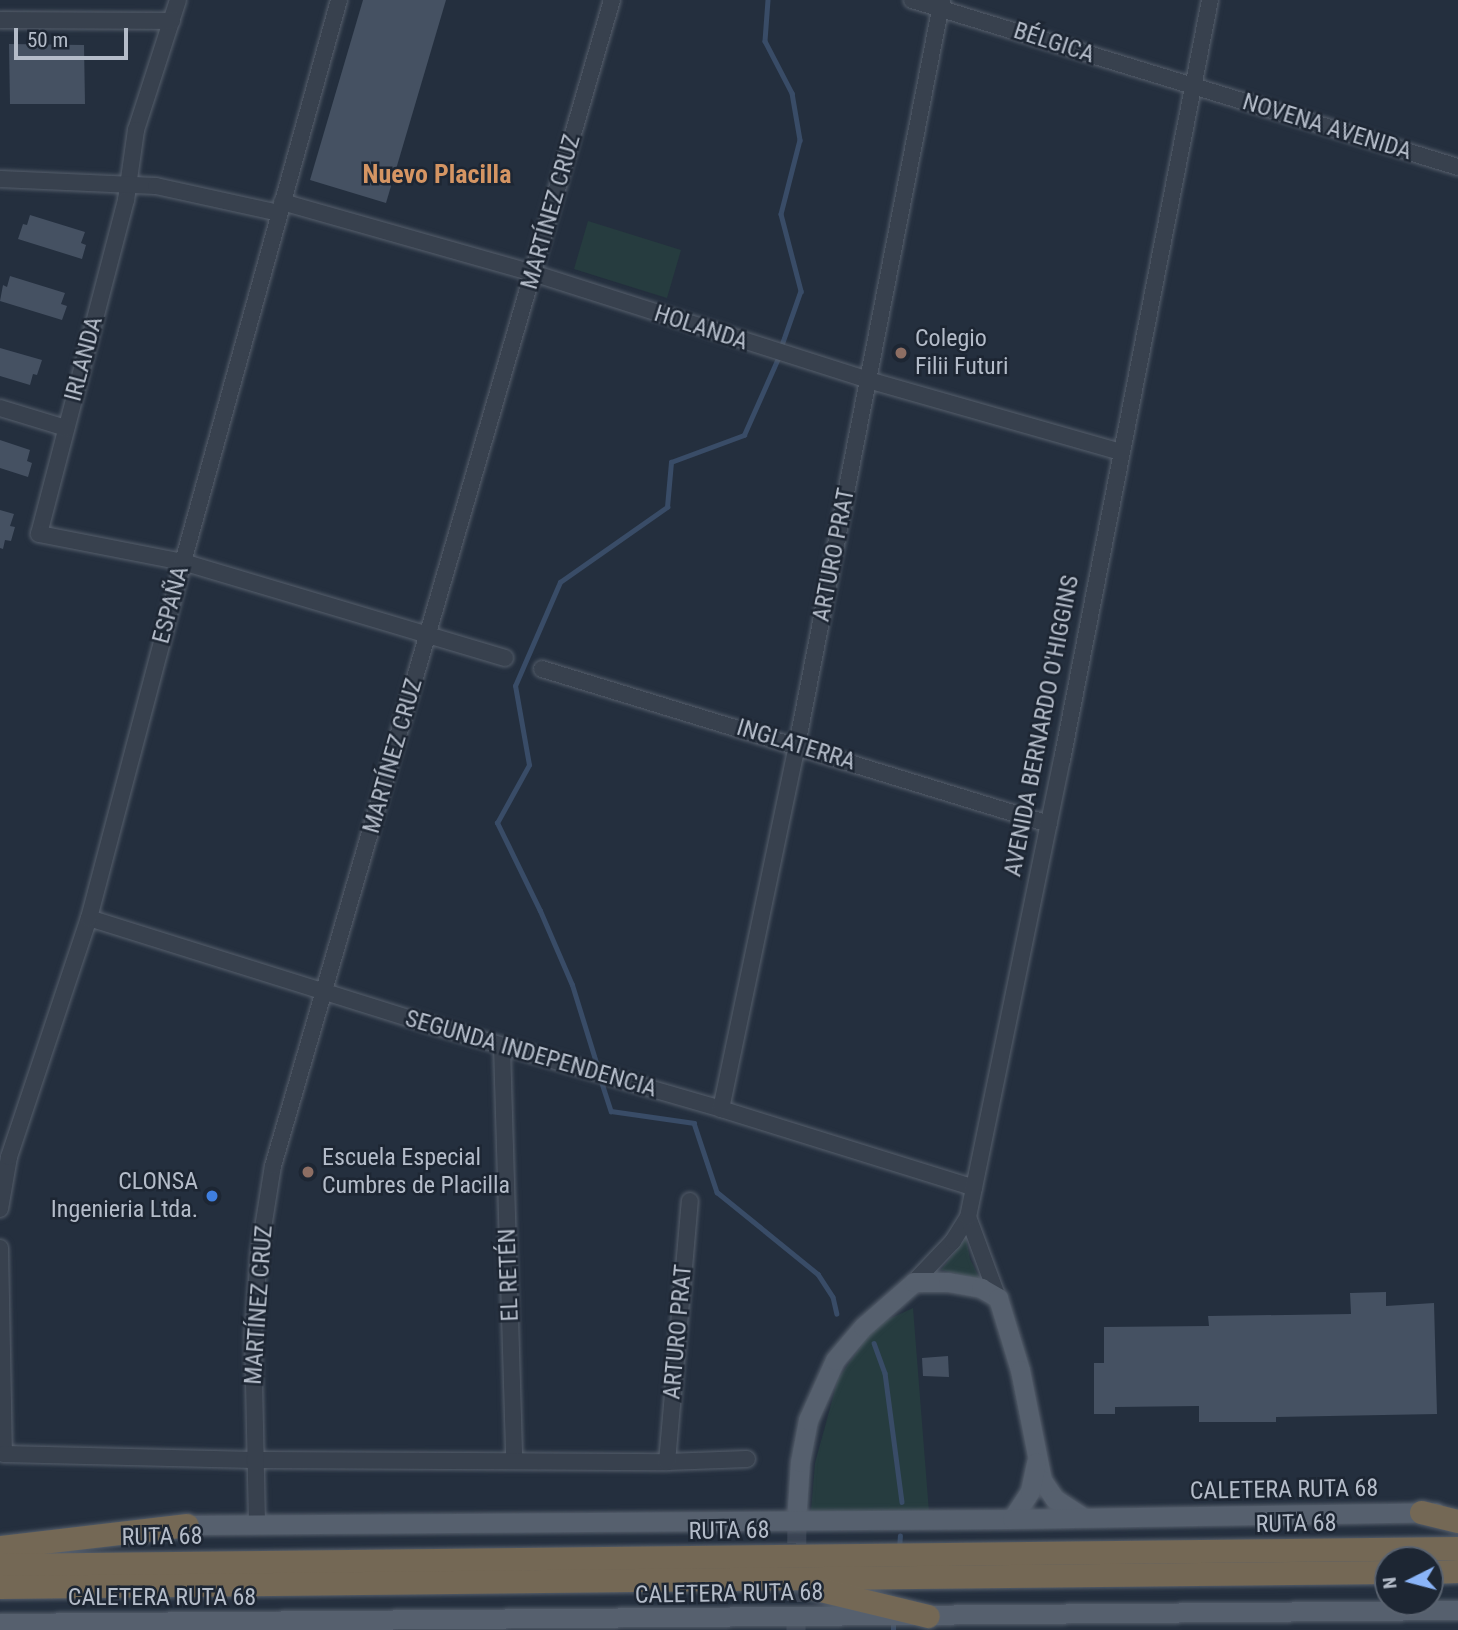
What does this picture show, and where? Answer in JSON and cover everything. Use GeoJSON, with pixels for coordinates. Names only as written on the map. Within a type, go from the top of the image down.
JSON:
{"type":"FeatureCollection","features":[{"type":"Feature","properties":{"kind":"highway"},"geometry":{"type":"LineString","coordinates":[[1421,1512],[1458,1521]]}},
{"type":"Feature","properties":{"kind":"highway"},"geometry":{"type":"LineString","coordinates":[[0,1547],[187,1525]]}},
{"type":"Feature","properties":{"kind":"highway","name":"RUTA 68"},"geometry":{"type":"LineString","coordinates":[[0,1565],[1458,1548]]}},
{"type":"Feature","properties":{"kind":"highway","name":"RUTA 68"},"geometry":{"type":"LineString","coordinates":[[0,1587],[1374,1572]]}},
{"type":"Feature","properties":{"kind":"highway"},"geometry":{"type":"LineString","coordinates":[[779,1580],[928,1616]]}},
{"type":"Feature","properties":{"kind":"main road"},"geometry":{"type":"LineString","coordinates":[[797,1507],[803,1441],[824,1379],[863,1327],[914,1282],[964,1284],[981,1288],[998,1298],[1020,1370],[1036,1455],[1048,1490],[1063,1506],[1083,1517]]}},
{"type":"Feature","properties":{"kind":"main road"},"geometry":{"type":"LineString","coordinates":[[1012,1519],[1030,1491],[1036,1455]]}},
{"type":"Feature","properties":{"kind":"main road","name":"CALETERA RUTA 68"},"geometry":{"type":"LineString","coordinates":[[187,1525],[1012,1519],[1458,1511]]}},
{"type":"Feature","properties":{"kind":"main road","name":"CALETERA RUTA 68"},"geometry":{"type":"LineString","coordinates":[[0,1623],[260,1626],[928,1616],[1054,1622],[1458,1610]]}},
{"type":"Feature","properties":{"kind":"street"},"geometry":{"type":"LineString","coordinates":[[0,20],[172,21],[178,0]]}},
{"type":"Feature","properties":{"kind":"street","name":"ESPAÑA"},"geometry":{"type":"LineString","coordinates":[[0,1209],[4,1157],[89,918],[183,562],[339,0]]}},
{"type":"Feature","properties":{"kind":"street","name":"MARTÍNEZ CRUZ"},"geometry":{"type":"LineString","coordinates":[[257,1524],[253,1336],[264,1212],[284,1121],[326,993],[612,0]]}},
{"type":"Feature","properties":{"kind":"street","name":"BÉLGICA"},"geometry":{"type":"LineString","coordinates":[[912,0],[941,3],[1195,88]]}},
{"type":"Feature","properties":{"kind":"street","name":"AVENIDA BERNARDO O'HIGGINS"},"geometry":{"type":"LineString","coordinates":[[968,1217],[1049,824],[1195,88],[1210,0]]}},
{"type":"Feature","properties":{"kind":"street","name":"ARTURO PRAT"},"geometry":{"type":"LineString","coordinates":[[721,1109],[797,745],[941,3]]}},
{"type":"Feature","properties":{"kind":"street","name":"IRLANDA"},"geometry":{"type":"LineString","coordinates":[[172,21],[136,130],[130,184],[38,534],[183,562]]}},
{"type":"Feature","properties":{"kind":"street","name":"NOVENA AVENIDA"},"geometry":{"type":"LineString","coordinates":[[1195,88],[1458,167]]}},
{"type":"Feature","properties":{"kind":"street","name":"HOLANDA"},"geometry":{"type":"LineString","coordinates":[[0,178],[156,186],[281,208],[533,274],[868,380],[1121,452]]}},
{"type":"Feature","properties":{"kind":"street"},"geometry":{"type":"LineString","coordinates":[[0,408],[66,428]]}},
{"type":"Feature","properties":{"kind":"street"},"geometry":{"type":"LineString","coordinates":[[183,562],[429,633],[505,658]]}},
{"type":"Feature","properties":{"kind":"street","name":"INGLATERRA"},"geometry":{"type":"LineString","coordinates":[[542,669],[1049,824]]}},
{"type":"Feature","properties":{"kind":"street","name":"SEGUNDA INDEPENDENCIA"},"geometry":{"type":"LineString","coordinates":[[89,918],[586,1073],[721,1109],[974,1188]]}},
{"type":"Feature","properties":{"kind":"street","name":"EL RETÉN"},"geometry":{"type":"LineString","coordinates":[[502,1047],[514,1461]]}},
{"type":"Feature","properties":{"kind":"street","name":"ARTURO PRAT"},"geometry":{"type":"LineString","coordinates":[[667,1462],[690,1202]]}},
{"type":"Feature","properties":{"kind":"street"},"geometry":{"type":"LineString","coordinates":[[914,1282],[953,1241],[968,1217]]}},
{"type":"Feature","properties":{"kind":"street"},"geometry":{"type":"LineString","coordinates":[[968,1217],[998,1298]]}},
{"type":"Feature","properties":{"kind":"street"},"geometry":{"type":"LineString","coordinates":[[0,1248],[4,1454],[254,1460],[667,1462],[747,1459]]}},
{"type":"Feature","properties":{"kind":"green space"},"geometry":{"type":"Polygon","coordinates":[[[588,221],[681,250],[667,298],[574,269],[588,221]]]}},
{"type":"Feature","properties":{"kind":"green space"},"geometry":{"type":"Polygon","coordinates":[[[966,1238],[970,1259],[980,1279],[941,1270],[966,1238]]]}},
{"type":"Feature","properties":{"kind":"green space"},"geometry":{"type":"Polygon","coordinates":[[[913,1308],[929,1512],[811,1511],[815,1463],[838,1379],[868,1336],[887,1320],[913,1308]]]}},
{"type":"Feature","properties":{"kind":"building"},"geometry":{"type":"Polygon","coordinates":[[[363,0],[446,0],[386,203],[310,180],[363,0]]]}},
{"type":"Feature","properties":{"kind":"building"},"geometry":{"type":"Polygon","coordinates":[[[9,44],[84,45],[85,104],[10,104],[9,44]]]}},
{"type":"Feature","properties":{"kind":"building"},"geometry":{"type":"Polygon","coordinates":[[[30,215],[85,232],[81,243],[86,245],[82,259],[18,239],[23,224],[27,225],[30,215]]]}},
{"type":"Feature","properties":{"kind":"building"},"geometry":{"type":"Polygon","coordinates":[[[10,276],[65,293],[61,304],[67,306],[62,320],[0,301],[3,285],[7,287],[10,276]]]}},
{"type":"Feature","properties":{"kind":"building"},"geometry":{"type":"Polygon","coordinates":[[[0,348],[42,360],[30,385],[0,376],[0,348]]]}},
{"type":"Feature","properties":{"kind":"building"},"geometry":{"type":"Polygon","coordinates":[[[0,440],[30,450],[27,461],[32,463],[28,477],[0,468],[0,440]]]}},
{"type":"Feature","properties":{"kind":"building"},"geometry":{"type":"Polygon","coordinates":[[[0,510],[14,514],[10,526],[15,527],[11,541],[5,540],[3,549],[0,548],[0,510]]]}},
{"type":"Feature","properties":{"kind":"building"},"geometry":{"type":"Polygon","coordinates":[[[1386,1292],[1386,1306],[1434,1303],[1437,1414],[1276,1417],[1276,1422],[1199,1422],[1199,1406],[1115,1407],[1115,1414],[1094,1414],[1094,1363],[1104,1363],[1104,1327],[1209,1326],[1208,1316],[1351,1314],[1350,1293],[1386,1292]]]}},
{"type":"Feature","properties":{"kind":"building"},"geometry":{"type":"Polygon","coordinates":[[[948,1356],[949,1377],[923,1376],[922,1358],[948,1356]]]}},
{"type":"Feature","properties":{"kind":"waterway"},"geometry":{"type":"LineString","coordinates":[[768,0],[765,41],[792,93],[800,140],[781,214],[801,291],[781,348]]}},
{"type":"Feature","properties":{"kind":"waterway"},"geometry":{"type":"LineString","coordinates":[[598,1069],[572,985],[497,823],[529,765],[515,686],[560,582],[667,507],[671,462],[744,435],[779,356]]}},
{"type":"Feature","properties":{"kind":"waterway"},"geometry":{"type":"LineString","coordinates":[[600,1077],[611,1111],[694,1123],[717,1192],[818,1274],[833,1297],[837,1314]]}},
{"type":"Feature","properties":{"kind":"waterway"},"geometry":{"type":"LineString","coordinates":[[874,1343],[885,1373],[902,1502]]}},
{"type":"Feature","properties":{"kind":"waterway"},"geometry":{"type":"LineString","coordinates":[[899,1549],[900,1536]]}},
{"type":"Feature","properties":{"kind":"waterway"},"geometry":{"type":"LineString","coordinates":[[893,1620],[893,1630]]}},
{"type":"Feature","properties":{"kind":"tunnel"},"geometry":{"type":"LineString","coordinates":[[796,1630],[797,1508]]}},
{"type":"Feature","properties":{"kind":"place","name":"Colegio Filii Futuri"},"geometry":{"type":"Point","coordinates":[901,353]}},
{"type":"Feature","properties":{"kind":"place","name":"Escuela Especial Cumbres de Placilla"},"geometry":{"type":"Point","coordinates":[308,1172]}},
{"type":"Feature","properties":{"kind":"place","name":"CLONSA Ingenieria Ltda."},"geometry":{"type":"Point","coordinates":[212,1196]}},
{"type":"Feature","properties":{"kind":"district","name":"Nuevo Placilla"},"geometry":{"type":"Point","coordinates":[437,175]}}]}
